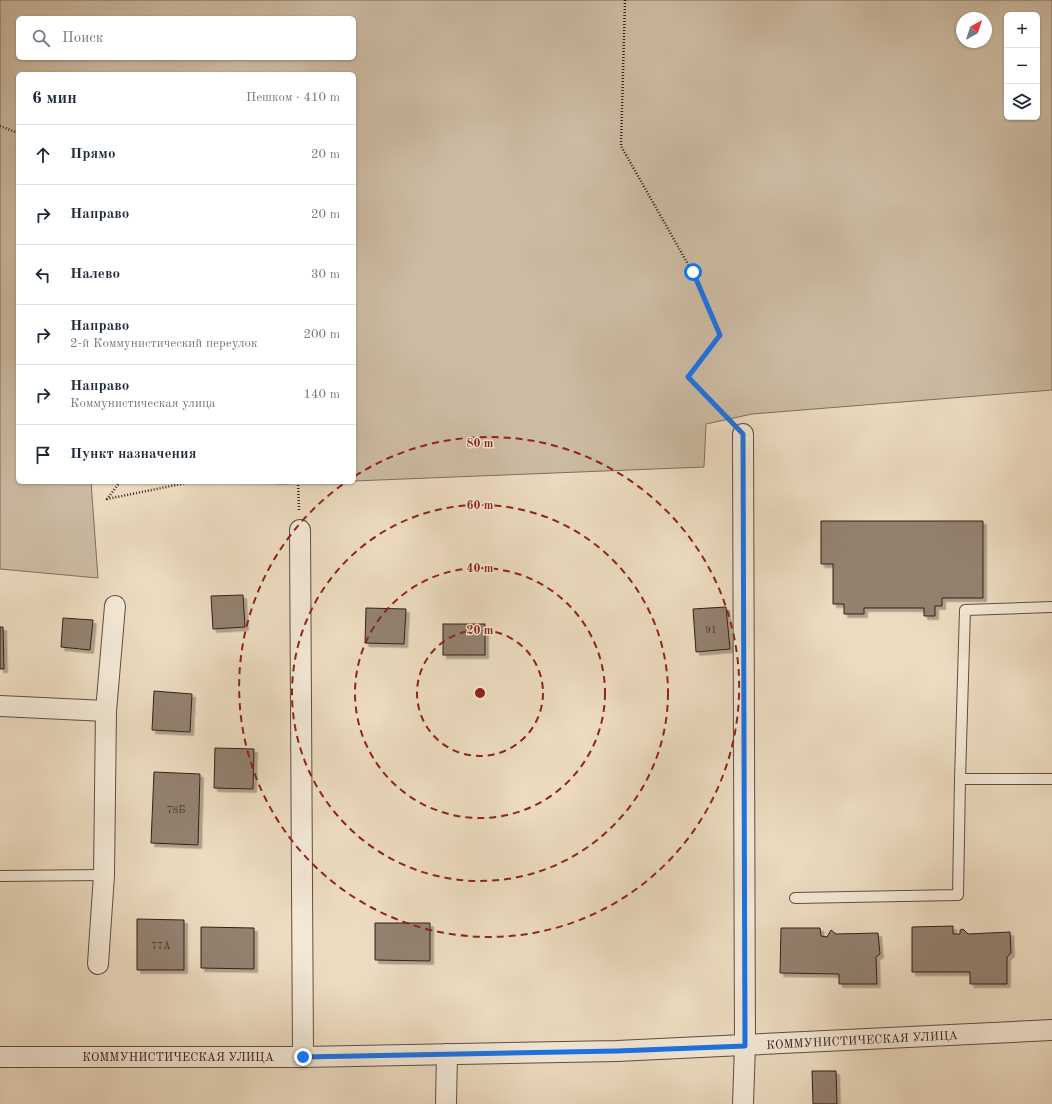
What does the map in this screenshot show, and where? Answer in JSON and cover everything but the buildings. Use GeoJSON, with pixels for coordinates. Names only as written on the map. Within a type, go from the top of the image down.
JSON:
{"type":"FeatureCollection","features":[{"type":"Feature","properties":{"kind":"street"},"geometry":{"type":"LineString","coordinates":[[742,1104],[745,1046],[743,434]]}},
{"type":"Feature","properties":{"kind":"street"},"geometry":{"type":"LineString","coordinates":[[300,530],[303,1057]]}},
{"type":"Feature","properties":{"kind":"street"},"geometry":{"type":"LineString","coordinates":[[98,964],[104,875],[106,711],[115,606]]}},
{"type":"Feature","properties":{"kind":"street"},"geometry":{"type":"LineString","coordinates":[[0,706],[106,711]]}},
{"type":"Feature","properties":{"kind":"street","name":"КОММУНИСТИЧЕСКАЯ УЛИЦА"},"geometry":{"type":"LineString","coordinates":[[0,1057],[303,1057],[617,1051],[1052,1030]]}},
{"type":"Feature","properties":{"kind":"street"},"geometry":{"type":"LineString","coordinates":[[446,1104],[447,1054]]}},
{"type":"Feature","properties":{"kind":"lane"},"geometry":{"type":"LineString","coordinates":[[796,898],[958,895],[965,610],[1052,607]]}},
{"type":"Feature","properties":{"kind":"lane"},"geometry":{"type":"LineString","coordinates":[[960,779],[1052,779]]}},
{"type":"Feature","properties":{"kind":"lane"},"geometry":{"type":"LineString","coordinates":[[0,876],[104,875]]}},
{"type":"Feature","properties":{"kind":"path"},"geometry":{"type":"LineString","coordinates":[[625,0],[621,146],[693,272],[720,335],[688,377],[743,434]]}},
{"type":"Feature","properties":{"kind":"path"},"geometry":{"type":"LineString","coordinates":[[0,126],[16,132]]}},
{"type":"Feature","properties":{"kind":"path"},"geometry":{"type":"LineString","coordinates":[[118,484],[107,499],[181,484]]}},
{"type":"Feature","properties":{"kind":"path"},"geometry":{"type":"LineString","coordinates":[[298,484],[300,530]]}},
{"type":"Feature","properties":{"kind":"shaded area"},"geometry":{"type":"Polygon","coordinates":[[[0,0],[1052,0],[1052,390],[752,414],[706,424],[704,467],[356,481],[356,72],[16,72],[16,484],[91,484],[98,578],[0,569],[0,0]]]}},
{"type":"Feature","properties":{"kind":"route"},"geometry":{"type":"LineString","coordinates":[[303,1057],[617,1051],[745,1046],[743,434],[688,377],[720,335],[693,272]]}}]}
